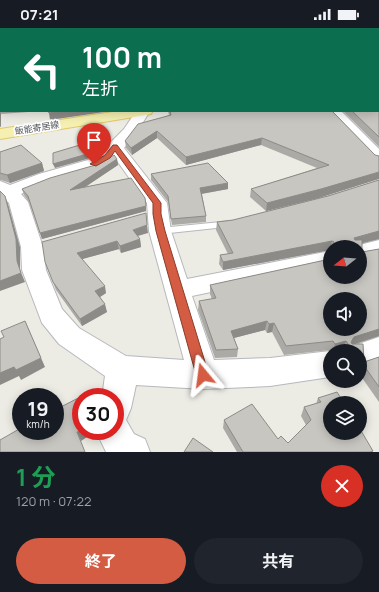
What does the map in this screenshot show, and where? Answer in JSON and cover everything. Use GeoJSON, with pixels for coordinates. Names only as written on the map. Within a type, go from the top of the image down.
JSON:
{"type":"FeatureCollection","features":[{"type":"Feature","properties":{"kind":"main road","name":"飯能寄居線"},"geometry":{"type":"LineString","coordinates":[[0,134],[140,112]]}},
{"type":"Feature","properties":{"kind":"street"},"geometry":{"type":"LineString","coordinates":[[4,189],[94,164],[107,156],[130,132],[140,112]]}},
{"type":"Feature","properties":{"kind":"street"},"geometry":{"type":"LineString","coordinates":[[334,112],[379,158]]}},
{"type":"Feature","properties":{"kind":"street"},"geometry":{"type":"LineString","coordinates":[[115,147],[157,203],[155,220],[178,290],[203,375]]}},
{"type":"Feature","properties":{"kind":"street"},"geometry":{"type":"LineString","coordinates":[[4,189],[18,202],[35,246],[34,270],[51,315],[69,336],[121,370],[203,375],[270,372],[323,365]]}},
{"type":"Feature","properties":{"kind":"street"},"geometry":{"type":"LineString","coordinates":[[367,251],[379,248]]}},
{"type":"Feature","properties":{"kind":"street"},"geometry":{"type":"LineString","coordinates":[[178,290],[323,259]]}},
{"type":"Feature","properties":{"kind":"street"},"geometry":{"type":"LineString","coordinates":[[367,354],[379,350]]}},
{"type":"Feature","properties":{"kind":"street"},"geometry":{"type":"LineString","coordinates":[[120,388],[121,370]]}},
{"type":"Feature","properties":{"kind":"street"},"geometry":{"type":"LineString","coordinates":[[118,440],[122,446],[132,452]]}},
{"type":"Feature","properties":{"kind":"lane"},"geometry":{"type":"LineString","coordinates":[[155,220],[239,222]]}},
{"type":"Feature","properties":{"kind":"building"},"geometry":{"type":"Polygon","coordinates":[[[170,112],[333,112],[375,155],[379,156],[379,172],[267,203],[251,189],[329,165],[262,138],[186,157],[157,131],[131,148],[125,141],[138,124],[171,115],[170,112]]]}},
{"type":"Feature","properties":{"kind":"building"},"geometry":{"type":"Polygon","coordinates":[[[353,112],[379,112],[379,137],[353,112]]]}},
{"type":"Feature","properties":{"kind":"building"},"geometry":{"type":"Polygon","coordinates":[[[110,136],[99,147],[87,154],[53,164],[53,153],[110,136]]]}},
{"type":"Feature","properties":{"kind":"building"},"geometry":{"type":"Polygon","coordinates":[[[21,145],[42,163],[7,175],[0,173],[0,152],[21,145]]]}},
{"type":"Feature","properties":{"kind":"building"},"geometry":{"type":"Polygon","coordinates":[[[114,155],[117,159],[70,190],[131,178],[145,198],[146,206],[40,233],[28,196],[22,189],[50,178],[99,164],[114,155]]]}},
{"type":"Feature","properties":{"kind":"building"},"geometry":{"type":"Polygon","coordinates":[[[208,163],[228,183],[200,188],[206,216],[171,219],[168,196],[151,174],[208,163]]]}},
{"type":"Feature","properties":{"kind":"building"},"geometry":{"type":"Polygon","coordinates":[[[379,180],[379,231],[354,238],[355,240],[323,240],[323,243],[223,262],[220,255],[233,253],[217,222],[233,220],[328,196],[379,180]]]}},
{"type":"Feature","properties":{"kind":"building"},"geometry":{"type":"Polygon","coordinates":[[[0,191],[5,196],[16,239],[17,261],[21,273],[0,281],[0,191]]]}},
{"type":"Feature","properties":{"kind":"building"},"geometry":{"type":"Polygon","coordinates":[[[146,213],[147,225],[133,230],[140,239],[120,246],[117,241],[77,253],[105,286],[95,291],[105,304],[80,319],[53,282],[45,262],[42,242],[146,213]]]}},
{"type":"Feature","properties":{"kind":"building"},"geometry":{"type":"Polygon","coordinates":[[[379,249],[379,329],[367,333],[367,292],[323,292],[323,336],[357,336],[354,337],[351,342],[352,344],[348,344],[346,341],[335,344],[333,341],[286,346],[274,323],[269,324],[267,321],[231,331],[238,349],[216,350],[199,301],[216,298],[210,285],[323,261],[323,284],[367,284],[367,251],[379,249]]]}},
{"type":"Feature","properties":{"kind":"building"},"geometry":{"type":"Polygon","coordinates":[[[25,321],[41,358],[16,370],[14,367],[0,373],[0,339],[4,337],[1,331],[25,321]]]}},
{"type":"Feature","properties":{"kind":"building"},"geometry":{"type":"Polygon","coordinates":[[[379,357],[379,387],[367,370],[367,361],[379,357]]]}},
{"type":"Feature","properties":{"kind":"building"},"geometry":{"type":"Polygon","coordinates":[[[337,392],[340,396],[324,396],[337,392]]]}},
{"type":"Feature","properties":{"kind":"building"},"geometry":{"type":"Polygon","coordinates":[[[323,396],[323,440],[366,440],[373,451],[243,452],[224,420],[252,404],[278,439],[281,436],[288,443],[311,420],[304,407],[321,402],[318,398],[323,396]]]}},
{"type":"Feature","properties":{"kind":"building"},"geometry":{"type":"Polygon","coordinates":[[[72,401],[72,440],[80,440],[85,452],[0,452],[0,440],[12,433],[12,440],[64,440],[64,405],[72,401]]]}},
{"type":"Feature","properties":{"kind":"building"},"geometry":{"type":"Polygon","coordinates":[[[193,438],[213,452],[184,452],[193,438]]]}},
{"type":"Feature","properties":{"kind":"route"},"geometry":{"type":"LineString","coordinates":[[94,164],[107,156],[115,147],[157,203],[160,231],[203,375]]}}]}
